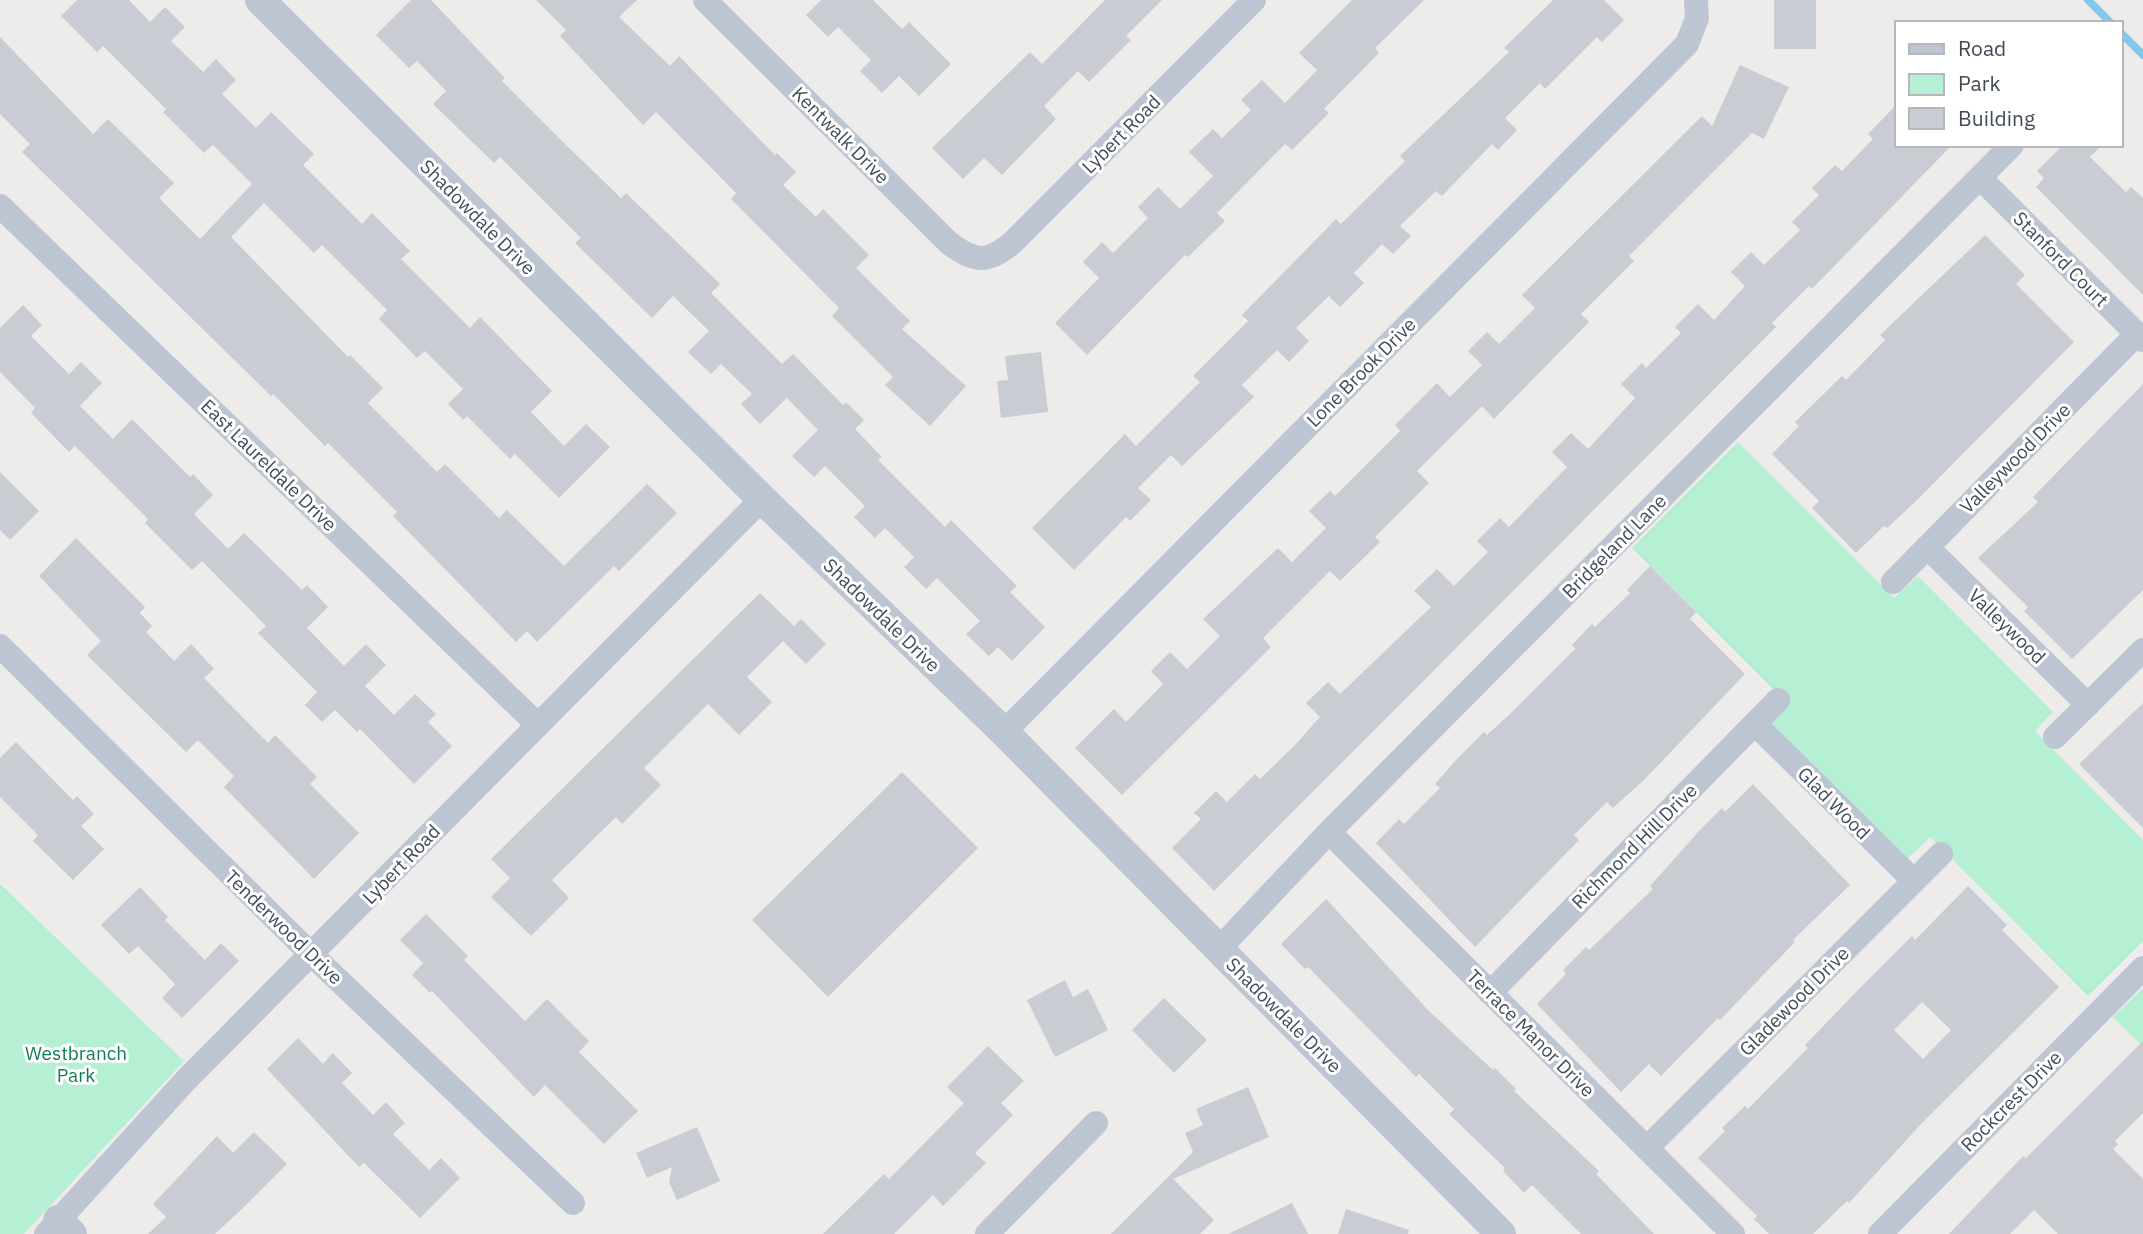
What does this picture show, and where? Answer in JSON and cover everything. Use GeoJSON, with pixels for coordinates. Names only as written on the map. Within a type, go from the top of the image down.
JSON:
{"type":"FeatureCollection","features":[{"type":"Feature","properties":{"kind":"street","name":"Shadowdale Drive"},"geometry":{"type":"LineString","coordinates":[[260,0],[762,499],[1003,732],[1501,1234]]}},
{"type":"Feature","properties":{"kind":"street","name":"Kentwalk Drive"},"geometry":{"type":"LineString","coordinates":[[705,0],[949,243],[968,257],[982,259]]}},
{"type":"Feature","properties":{"kind":"street","name":"Lybert Road"},"geometry":{"type":"LineString","coordinates":[[982,259],[996,255],[1012,243],[1254,0]]}},
{"type":"Feature","properties":{"kind":"street","name":"Lone Brook Drive"},"geometry":{"type":"LineString","coordinates":[[1003,732],[1688,44],[1697,18],[1696,0]]}},
{"type":"Feature","properties":{"kind":"street","name":"Bridgeland Lane"},"geometry":{"type":"LineString","coordinates":[[1219,949],[1329,832],[2010,147]]}},
{"type":"Feature","properties":{"kind":"street","name":"Stanford Court"},"geometry":{"type":"LineString","coordinates":[[1980,178],[2140,337]]}},
{"type":"Feature","properties":{"kind":"street","name":"East Laureldale Drive"},"geometry":{"type":"LineString","coordinates":[[0,206],[538,725]]}},
{"type":"Feature","properties":{"kind":"street","name":"Valleywood Drive"},"geometry":{"type":"LineString","coordinates":[[1893,582],[2140,337]]}},
{"type":"Feature","properties":{"kind":"street","name":"Lybert Road"},"geometry":{"type":"LineString","coordinates":[[59,1229],[186,1080],[762,499]]}},
{"type":"Feature","properties":{"kind":"street","name":"Valleywood"},"geometry":{"type":"LineString","coordinates":[[1927,547],[2088,705]]}},
{"type":"Feature","properties":{"kind":"street","name":"Tenderwood Drive"},"geometry":{"type":"LineString","coordinates":[[0,646],[312,955],[573,1203]]}},
{"type":"Feature","properties":{"kind":"street"},"geometry":{"type":"LineString","coordinates":[[2055,737],[2143,650]]}},
{"type":"Feature","properties":{"kind":"street","name":"Richmond Hill Drive"},"geometry":{"type":"LineString","coordinates":[[1490,993],[1778,700]]}},
{"type":"Feature","properties":{"kind":"street","name":"Glad Wood"},"geometry":{"type":"LineString","coordinates":[[1755,724],[1914,881]]}},
{"type":"Feature","properties":{"kind":"street","name":"Terrace Manor Drive"},"geometry":{"type":"LineString","coordinates":[[1329,832],[1733,1234]]}},
{"type":"Feature","properties":{"kind":"street","name":"Gladewood Drive"},"geometry":{"type":"LineString","coordinates":[[1647,1148],[1941,854]]}},
{"type":"Feature","properties":{"kind":"street","name":"Rockcrest Drive"},"geometry":{"type":"LineString","coordinates":[[1880,1234],[2143,968]]}},
{"type":"Feature","properties":{"kind":"street"},"geometry":{"type":"LineString","coordinates":[[987,1234],[1097,1123]]}},
{"type":"Feature","properties":{"kind":"green space"},"geometry":{"type":"Polygon","coordinates":[[[1738,442],[1894,598],[1918,576],[2053,712],[2035,731],[2143,840],[2143,941],[2088,996],[1930,837],[1906,860],[1771,724],[1789,705],[1632,548],[1738,442]]]}},
{"type":"Feature","properties":{"kind":"green space","name":"Westbranch Park"},"geometry":{"type":"Polygon","coordinates":[[[0,884],[184,1061],[24,1234],[0,1234],[0,884]]]}},
{"type":"Feature","properties":{"kind":"green space"},"geometry":{"type":"Polygon","coordinates":[[[2143,988],[2143,1047],[2113,1017],[2143,988]]]}},
{"type":"Feature","properties":{"kind":"building"},"geometry":{"type":"Polygon","coordinates":[[[77,0],[129,0],[150,22],[165,7],[185,27],[171,41],[203,72],[216,59],[236,80],[222,94],[256,128],[271,112],[314,154],[303,165],[362,224],[372,213],[410,251],[401,259],[470,328],[480,317],[552,391],[531,412],[564,446],[586,424],[610,447],[559,498],[515,454],[510,459],[467,416],[463,420],[448,404],[463,389],[425,351],[417,358],[379,319],[387,310],[322,245],[314,253],[264,203],[231,237],[348,357],[350,355],[383,388],[368,403],[437,472],[445,464],[499,518],[507,510],[564,566],[647,484],[677,513],[619,571],[614,566],[537,642],[527,631],[516,642],[393,516],[397,512],[328,443],[325,446],[273,394],[271,396],[22,152],[30,144],[0,114],[0,37],[93,134],[108,119],[174,183],[159,198],[200,239],[252,184],[213,145],[204,153],[163,112],[166,109],[103,46],[97,52],[61,16],[77,0]]]}},
{"type":"Feature","properties":{"kind":"building"},"geometry":{"type":"Polygon","coordinates":[[[411,0],[431,0],[505,78],[502,81],[564,143],[621,198],[626,193],[720,284],[711,293],[782,364],[793,354],[843,405],[846,402],[864,420],[855,429],[882,457],[878,460],[945,527],[951,520],[1017,586],[1010,592],[1045,627],[1012,661],[998,647],[989,656],[966,634],[980,621],[937,578],[926,589],[904,567],[914,557],[885,528],[875,538],[854,517],[865,506],[825,466],[814,477],[792,456],[818,430],[787,398],[760,424],[741,404],[752,394],[721,364],[711,374],[688,352],[709,331],[673,296],[652,318],[575,243],[581,238],[500,157],[494,163],[433,104],[446,91],[417,61],[409,68],[376,35],[411,0]]]}},
{"type":"Feature","properties":{"kind":"building"},"geometry":{"type":"Polygon","coordinates":[[[536,0],[637,0],[619,17],[670,66],[679,56],[775,155],[777,153],[796,172],[783,185],[816,217],[823,209],[869,255],[856,268],[910,321],[902,329],[966,386],[930,426],[885,385],[893,377],[832,316],[839,308],[731,199],[736,193],[656,112],[643,125],[560,36],[566,30],[536,0]]]}},
{"type":"Feature","properties":{"kind":"building"},"geometry":{"type":"Polygon","coordinates":[[[821,0],[873,0],[902,29],[909,22],[951,64],[919,96],[899,76],[882,93],[860,71],[871,60],[838,27],[828,37],[806,15],[821,0]]]}},
{"type":"Feature","properties":{"kind":"building"},"geometry":{"type":"Polygon","coordinates":[[[1105,0],[1162,0],[1126,36],[1131,40],[1089,82],[1078,71],[1044,106],[1056,119],[1002,175],[984,158],[963,179],[932,148],[1030,52],[1042,64],[1105,0]]]}},
{"type":"Feature","properties":{"kind":"building"},"geometry":{"type":"Polygon","coordinates":[[[1352,0],[1424,0],[1375,48],[1379,53],[1324,109],[1329,113],[1292,150],[1285,144],[1217,213],[1225,221],[1188,257],[1185,255],[1087,355],[1055,323],[1099,278],[1083,262],[1102,242],[1113,253],[1148,218],[1138,207],[1158,187],[1180,209],[1213,176],[1189,152],[1213,129],[1222,138],[1251,110],[1241,100],[1262,80],[1285,103],[1317,70],[1299,53],[1352,0]]]}},
{"type":"Feature","properties":{"kind":"building"},"geometry":{"type":"Polygon","coordinates":[[[1553,0],[1604,0],[1624,20],[1602,42],[1597,37],[1545,89],[1540,83],[1505,118],[1517,130],[1498,150],[1492,144],[1442,196],[1436,191],[1400,226],[1411,236],[1393,254],[1382,244],[1354,273],[1364,283],[1340,307],[1329,296],[1296,328],[1309,341],[1289,362],[1277,350],[1242,385],[1254,397],[1182,466],[1171,455],[1138,488],[1151,500],[1130,521],[1126,517],[1074,570],[1032,528],[1125,434],[1136,446],[1200,382],[1193,376],[1248,321],[1242,315],[1336,219],[1341,224],[1405,161],[1400,156],[1509,52],[1504,48],[1553,0]]]}},
{"type":"Feature","properties":{"kind":"building"},"geometry":{"type":"Polygon","coordinates":[[[1774,0],[1816,0],[1816,49],[1774,49],[1774,0]]]}},
{"type":"Feature","properties":{"kind":"building"},"geometry":{"type":"Polygon","coordinates":[[[1740,65],[1789,87],[1764,139],[1752,133],[1629,256],[1634,261],[1581,314],[1589,322],[1494,419],[1482,406],[1417,471],[1429,483],[1375,537],[1380,542],[1340,581],[1330,571],[1263,638],[1271,647],[1122,795],[1075,748],[1114,709],[1126,722],[1163,684],[1151,671],[1170,652],[1187,669],[1220,636],[1203,619],[1278,548],[1292,562],[1326,528],[1309,511],[1330,491],[1335,496],[1400,431],[1395,425],[1437,383],[1450,397],[1482,365],[1468,351],[1487,332],[1499,344],[1535,308],[1522,295],[1702,116],[1712,126],[1740,65]]]}},
{"type":"Feature","properties":{"kind":"building"},"geometry":{"type":"Polygon","coordinates":[[[1895,106],[1895,147],[1950,147],[1812,289],[1809,286],[1772,323],[1776,327],[1214,891],[1172,848],[1201,819],[1194,813],[1216,791],[1227,802],[1255,774],[1260,779],[1295,745],[1320,717],[1306,703],[1328,682],[1340,694],[1431,607],[1414,591],[1437,569],[1454,586],[1488,552],[1477,541],[1500,518],[1509,527],[1567,467],[1552,452],[1571,433],[1588,449],[1635,398],[1621,384],[1642,363],[1646,368],[1681,333],[1675,327],[1698,304],[1714,320],[1745,286],[1731,272],[1751,252],[1764,265],[1800,230],[1792,222],[1819,195],[1812,188],[1835,165],[1842,171],[1873,139],[1868,134],[1895,106]]]}},
{"type":"Feature","properties":{"kind":"building"},"geometry":{"type":"Polygon","coordinates":[[[2061,147],[2100,147],[2090,157],[2126,192],[2131,187],[2143,198],[2143,295],[2036,187],[2044,178],[2037,171],[2061,147]]]}},
{"type":"Feature","properties":{"kind":"building"},"geometry":{"type":"Polygon","coordinates":[[[1985,235],[2025,275],[2016,284],[2074,342],[1915,502],[1887,528],[1884,526],[1856,553],[1812,508],[1819,501],[1772,454],[1799,426],[1795,422],[1842,376],[1846,380],[1885,340],[1880,335],[1985,235]]]}},
{"type":"Feature","properties":{"kind":"building"},"geometry":{"type":"Polygon","coordinates":[[[23,305],[42,325],[31,336],[69,374],[81,362],[102,383],[80,406],[113,439],[132,419],[190,477],[193,474],[213,495],[194,514],[228,549],[244,533],[302,590],[307,585],[328,607],[307,628],[344,666],[366,644],[386,665],[365,686],[394,715],[415,694],[436,714],[428,722],[452,746],[414,784],[360,729],[357,732],[335,710],[322,722],[305,705],[317,692],[258,633],[266,626],[202,561],[192,570],[145,523],[148,519],[75,446],[69,452],[31,413],[35,408],[0,372],[0,328],[23,305]]]}},
{"type":"Feature","properties":{"kind":"building"},"geometry":{"type":"Polygon","coordinates":[[[1041,352],[1048,412],[1001,418],[997,381],[1008,380],[1005,356],[1041,352]]]}},
{"type":"Feature","properties":{"kind":"building"},"geometry":{"type":"Polygon","coordinates":[[[2143,384],[2143,590],[2072,659],[2024,611],[2028,607],[1978,558],[2038,502],[2033,497],[2143,384]]]}},
{"type":"Feature","properties":{"kind":"building"},"geometry":{"type":"Polygon","coordinates":[[[0,472],[39,511],[10,540],[0,530],[0,472]]]}},
{"type":"Feature","properties":{"kind":"building"},"geometry":{"type":"Polygon","coordinates":[[[76,538],[145,607],[140,613],[152,626],[146,632],[174,661],[191,644],[214,669],[204,678],[268,743],[275,735],[317,777],[310,784],[359,833],[314,879],[224,787],[234,776],[198,740],[186,752],[87,655],[101,641],[39,576],[76,538]]]}},
{"type":"Feature","properties":{"kind":"building"},"geometry":{"type":"Polygon","coordinates":[[[1650,566],[1696,612],[1690,619],[1745,674],[1645,779],[1613,808],[1607,802],[1574,835],[1579,840],[1475,947],[1376,843],[1399,819],[1404,824],[1440,788],[1435,784],[1458,758],[1484,732],[1487,735],[1511,713],[1575,649],[1572,645],[1592,624],[1595,627],[1630,593],[1627,590],[1650,566]]]}},
{"type":"Feature","properties":{"kind":"building"},"geometry":{"type":"Polygon","coordinates":[[[760,593],[794,626],[801,619],[826,644],[806,664],[783,641],[747,677],[772,702],[739,735],[708,704],[644,768],[661,785],[622,824],[616,817],[552,880],[569,898],[531,936],[491,897],[510,878],[491,859],[760,593]]]}},
{"type":"Feature","properties":{"kind":"building"},"geometry":{"type":"Polygon","coordinates":[[[2143,703],[2143,828],[2079,764],[2143,703]]]}},
{"type":"Feature","properties":{"kind":"building"},"geometry":{"type":"Polygon","coordinates":[[[16,742],[73,800],[77,796],[94,814],[81,826],[104,849],[73,880],[33,841],[38,835],[0,797],[0,758],[16,742]]]}},
{"type":"Feature","properties":{"kind":"building"},"geometry":{"type":"Polygon","coordinates":[[[902,772],[978,848],[828,997],[752,920],[902,772]]]}},
{"type":"Feature","properties":{"kind":"building"},"geometry":{"type":"Polygon","coordinates":[[[1753,784],[1850,885],[1793,940],[1795,942],[1720,1020],[1718,1018],[1661,1076],[1649,1064],[1621,1092],[1537,1004],[1566,974],[1563,970],[1586,947],[1589,950],[1653,889],[1650,886],[1700,830],[1722,808],[1725,812],[1753,784]]]}},
{"type":"Feature","properties":{"kind":"building"},"geometry":{"type":"Polygon","coordinates":[[[1968,886],[2007,925],[2002,930],[2059,987],[1922,1123],[1849,1203],[1847,1201],[1813,1234],[1769,1234],[1754,1219],[1757,1216],[1698,1158],[1725,1131],[1722,1128],[1745,1106],[1748,1109],[1808,1048],[1805,1045],[1860,988],[1912,936],[1915,940],[1968,886]],[[1922,1002],[1894,1030],[1923,1059],[1951,1030],[1922,1002]]]}},
{"type":"Feature","properties":{"kind":"building"},"geometry":{"type":"Polygon","coordinates":[[[140,887],[168,917],[165,920],[205,960],[221,943],[239,961],[182,1018],[162,998],[175,984],[138,946],[129,954],[101,925],[140,887]]]}},
{"type":"Feature","properties":{"kind":"building"},"geometry":{"type":"Polygon","coordinates":[[[1326,899],[1428,1010],[1493,1070],[1495,1068],[1516,1089],[1514,1091],[1599,1171],[1596,1174],[1654,1234],[1581,1234],[1532,1185],[1524,1193],[1503,1171],[1505,1168],[1449,1114],[1454,1109],[1419,1074],[1416,1077],[1308,967],[1305,969],[1281,944],[1326,899]]]}},
{"type":"Feature","properties":{"kind":"building"},"geometry":{"type":"Polygon","coordinates":[[[426,914],[468,956],[464,960],[525,1021],[547,999],[589,1041],[579,1052],[638,1111],[604,1144],[545,1085],[534,1097],[432,991],[430,993],[412,975],[423,963],[400,940],[426,914]]]}},
{"type":"Feature","properties":{"kind":"building"},"geometry":{"type":"Polygon","coordinates":[[[1065,980],[1073,997],[1088,989],[1108,1030],[1055,1057],[1027,1000],[1065,980]]]}},
{"type":"Feature","properties":{"kind":"building"},"geometry":{"type":"Polygon","coordinates":[[[1164,998],[1207,1040],[1174,1073],[1132,1030],[1164,998]]]}},
{"type":"Feature","properties":{"kind":"building"},"geometry":{"type":"Polygon","coordinates":[[[298,1038],[323,1064],[333,1053],[352,1073],[342,1083],[373,1115],[386,1102],[405,1123],[393,1134],[429,1170],[441,1158],[460,1178],[420,1218],[364,1163],[359,1167],[267,1069],[298,1038]]]}},
{"type":"Feature","properties":{"kind":"building"},"geometry":{"type":"Polygon","coordinates":[[[2143,1041],[2143,1113],[2115,1141],[2118,1144],[2113,1149],[2143,1179],[2143,1234],[2058,1234],[2034,1210],[2010,1234],[1949,1234],[2023,1156],[2026,1158],[2143,1041]]]}},
{"type":"Feature","properties":{"kind":"building"},"geometry":{"type":"Polygon","coordinates":[[[988,1046],[1024,1081],[1001,1103],[1013,1115],[975,1153],[986,1163],[943,1206],[933,1195],[894,1234],[823,1234],[884,1174],[889,1179],[964,1103],[947,1087],[988,1046]]]}},
{"type":"Feature","properties":{"kind":"building"},"geometry":{"type":"Polygon","coordinates":[[[1248,1087],[1269,1137],[1173,1179],[1214,1220],[1200,1234],[1111,1234],[1193,1152],[1185,1133],[1203,1125],[1196,1109],[1248,1087]]]}},
{"type":"Feature","properties":{"kind":"building"},"geometry":{"type":"Polygon","coordinates":[[[697,1127],[720,1181],[677,1200],[669,1182],[672,1167],[647,1178],[636,1153],[697,1127]]]}},
{"type":"Feature","properties":{"kind":"building"},"geometry":{"type":"Polygon","coordinates":[[[254,1132],[287,1164],[245,1206],[215,1234],[148,1234],[166,1217],[153,1204],[217,1136],[233,1153],[254,1132]]]}},
{"type":"Feature","properties":{"kind":"building"},"geometry":{"type":"Polygon","coordinates":[[[1292,1203],[1308,1234],[1228,1234],[1292,1203]]]}},
{"type":"Feature","properties":{"kind":"building"},"geometry":{"type":"Polygon","coordinates":[[[1346,1209],[1409,1230],[1408,1234],[1338,1234],[1346,1209]]]}},
{"type":"Feature","properties":{"kind":"waterway"},"geometry":{"type":"LineString","coordinates":[[2088,0],[2109,21]]}},
{"type":"Feature","properties":{"kind":"waterway"},"geometry":{"type":"LineString","coordinates":[[2122,34],[2143,55]]}}]}
